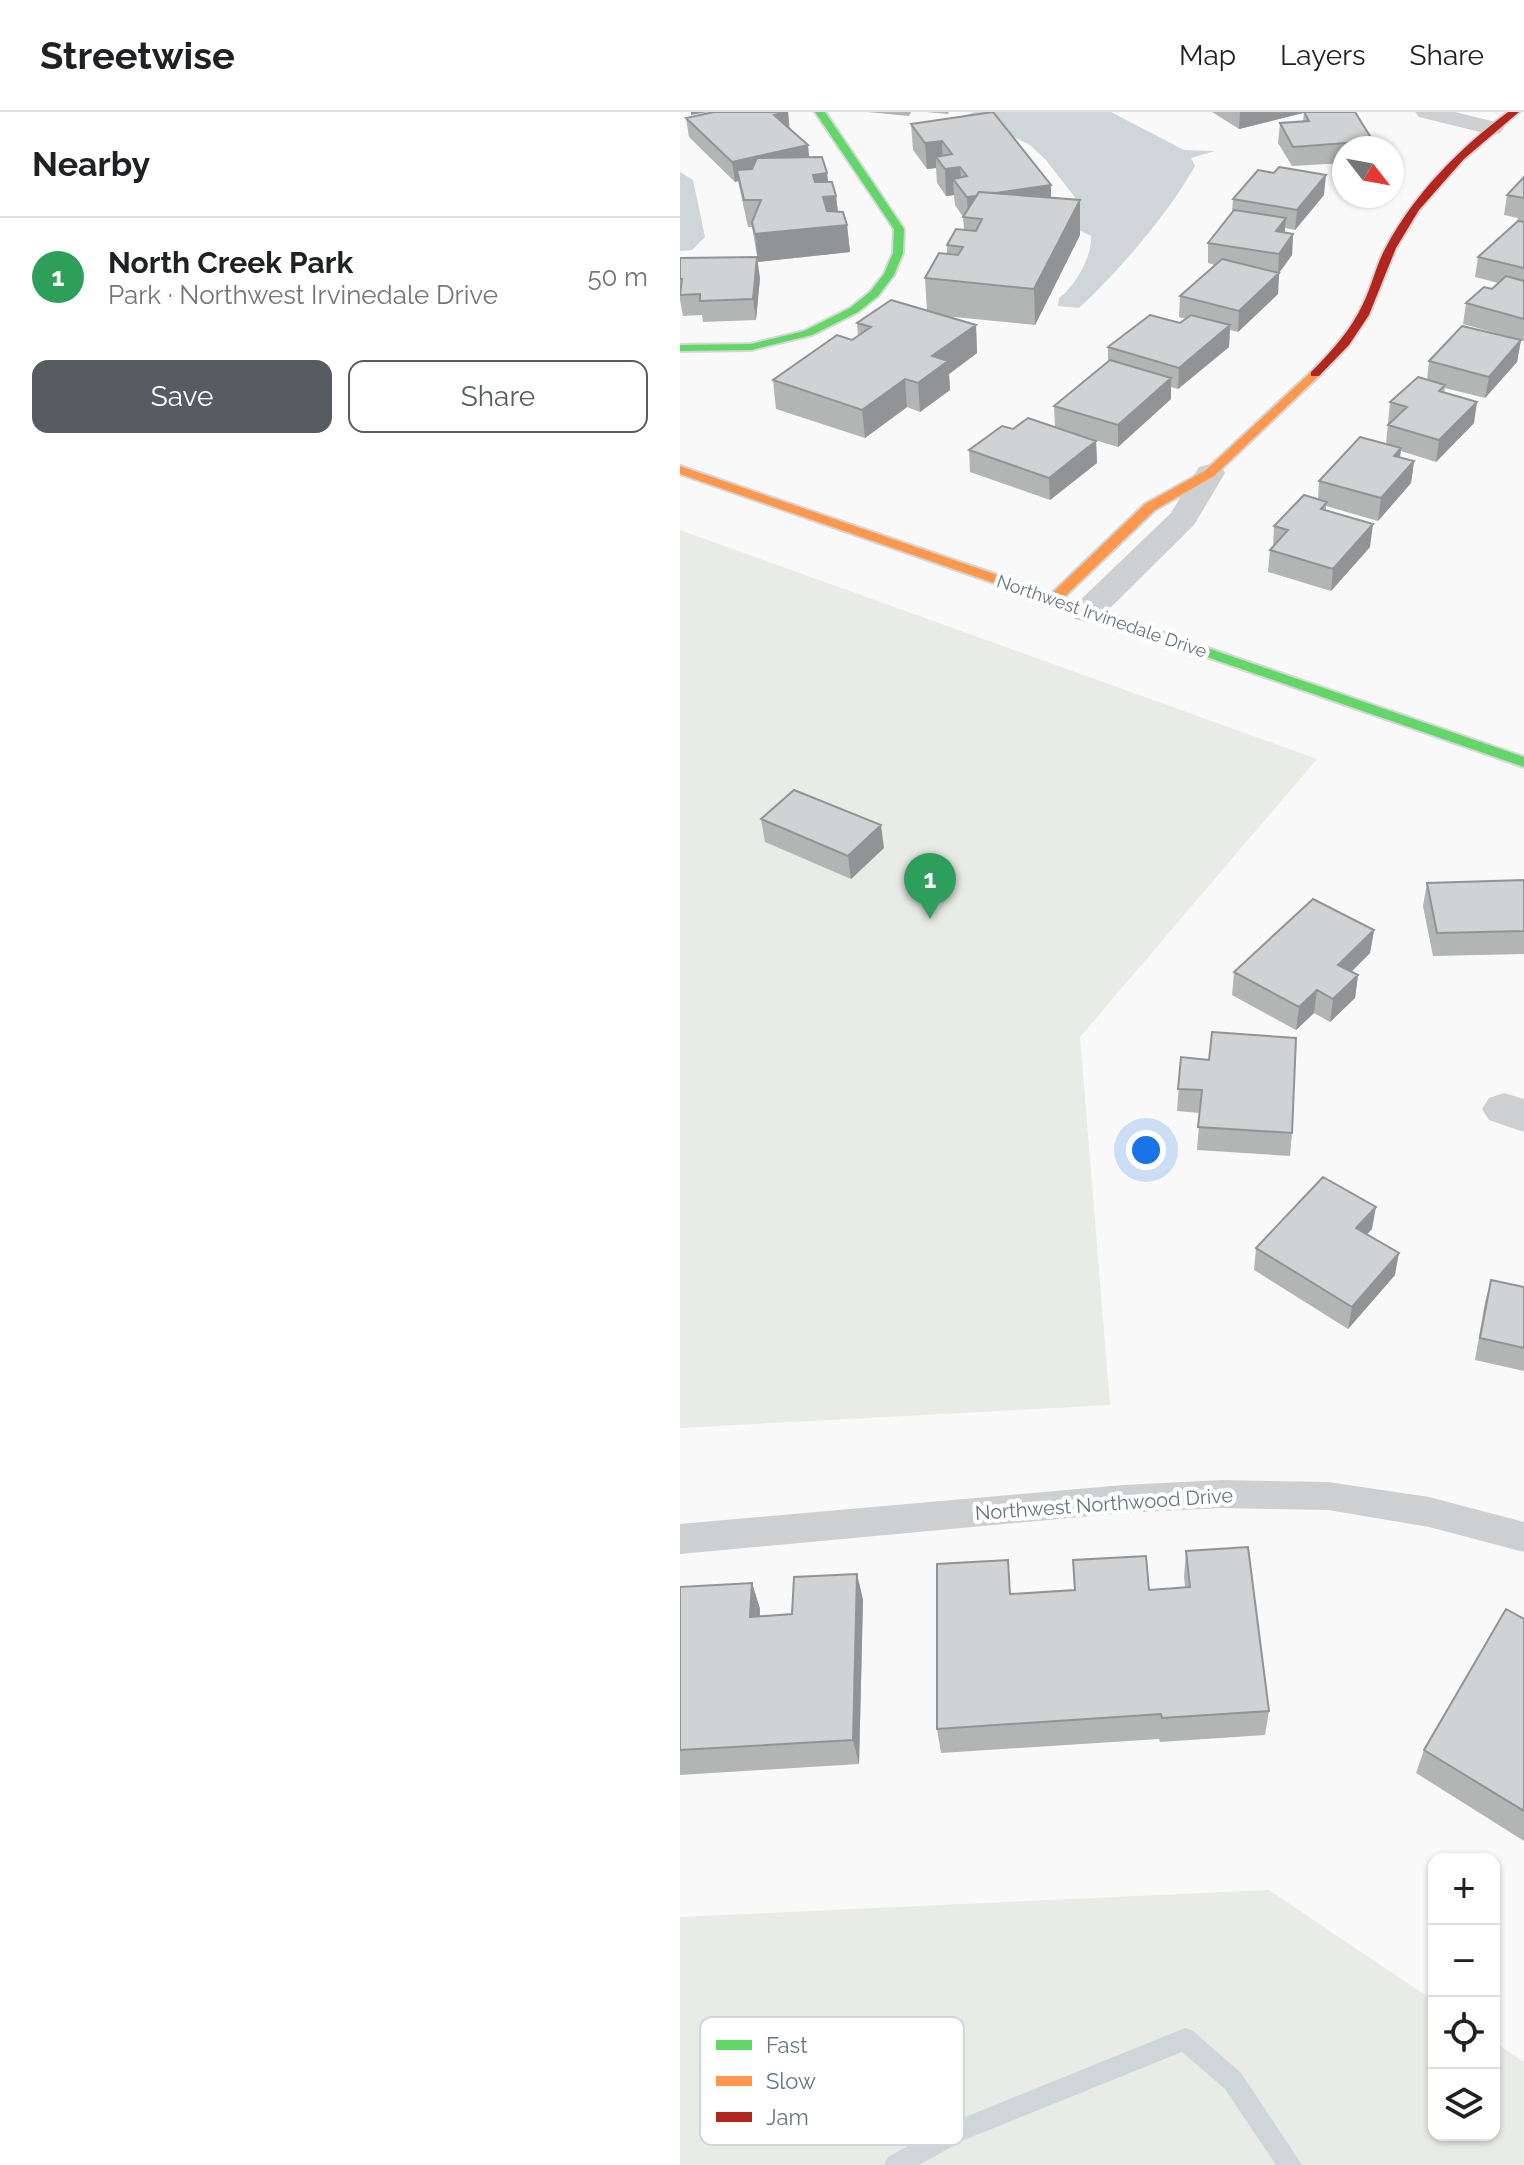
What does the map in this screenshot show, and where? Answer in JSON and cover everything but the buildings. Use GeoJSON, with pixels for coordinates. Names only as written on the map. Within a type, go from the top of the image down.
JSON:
{"type":"FeatureCollection","features":[{"type":"Feature","properties":{"kind":"street"},"geometry":{"type":"LineString","coordinates":[[680,348],[758,347],[815,332],[858,305],[880,287],[895,269],[902,249],[899,229],[820,112]]}},
{"type":"Feature","properties":{"kind":"street"},"geometry":{"type":"LineString","coordinates":[[1427,112],[1492,128]]}},
{"type":"Feature","properties":{"kind":"street"},"geometry":{"type":"LineString","coordinates":[[1053,600],[1150,507],[1210,473],[1335,355],[1367,308],[1390,250],[1415,208],[1446,170],[1514,112]]}},
{"type":"Feature","properties":{"kind":"street","name":"Northwest Irvinedale Drive"},"geometry":{"type":"LineString","coordinates":[[680,470],[1524,762]]}},
{"type":"Feature","properties":{"kind":"street"},"geometry":{"type":"LineString","coordinates":[[1087,612],[1183,518],[1210,473]]}},
{"type":"Feature","properties":{"kind":"lane","name":"Northwest Northwood Drive"},"geometry":{"type":"LineString","coordinates":[[680,1539],[1123,1499],[1222,1494],[1328,1496],[1429,1512],[1524,1537]]}},
{"type":"Feature","properties":{"kind":"shaded area"},"geometry":{"type":"Polygon","coordinates":[[[974,112],[1111,112],[1184,150],[1215,151],[1191,158],[1195,166],[1171,203],[1126,260],[1079,308],[1058,306],[1059,298],[1071,287],[1081,270],[1091,244],[1091,236],[1077,229],[1077,200],[1046,160],[1030,145],[1010,135],[940,126],[974,112]]]}},
{"type":"Feature","properties":{"kind":"shaded area"},"geometry":{"type":"Polygon","coordinates":[[[680,172],[693,180],[705,237],[692,250],[680,251],[680,172]]]}},
{"type":"Feature","properties":{"kind":"shaded area"},"geometry":{"type":"Polygon","coordinates":[[[680,530],[1317,759],[1080,1037],[1110,1405],[680,1428],[680,530]]]}},
{"type":"Feature","properties":{"kind":"shaded area"},"geometry":{"type":"Polygon","coordinates":[[[1269,1890],[1428,1997],[1428,2141],[1500,2141],[1500,2046],[1524,2062],[1524,2165],[680,2165],[680,1917],[1269,1890]]]}},
{"type":"Feature","properties":{"kind":"waterway"},"geometry":{"type":"LineString","coordinates":[[964,2129],[1185,2039],[1233,2081],[1290,2165]]}},
{"type":"Feature","properties":{"kind":"waterway"},"geometry":{"type":"LineString","coordinates":[[896,2165],[932,2145]]}},
{"type":"Feature","properties":{"kind":"traffic: fast"},"geometry":{"type":"LineString","coordinates":[[680,348],[751,347],[808,333],[854,310],[874,294],[889,275],[898,253],[899,229],[820,112]]}},
{"type":"Feature","properties":{"kind":"traffic: fast"},"geometry":{"type":"LineString","coordinates":[[1019,587],[1524,762]]}},
{"type":"Feature","properties":{"kind":"traffic: slow"},"geometry":{"type":"LineString","coordinates":[[1053,600],[1150,507],[1210,473],[1315,374]]}},
{"type":"Feature","properties":{"kind":"traffic: slow"},"geometry":{"type":"LineString","coordinates":[[680,470],[1019,587]]}},
{"type":"Feature","properties":{"kind":"traffic: jam"},"geometry":{"type":"LineString","coordinates":[[1315,374],[1363,315],[1384,262],[1415,209],[1461,157],[1514,112]]}},
{"type":"Feature","properties":{"kind":"place","name":"North Creek Park"},"geometry":{"type":"Point","coordinates":[930,919]}}]}
